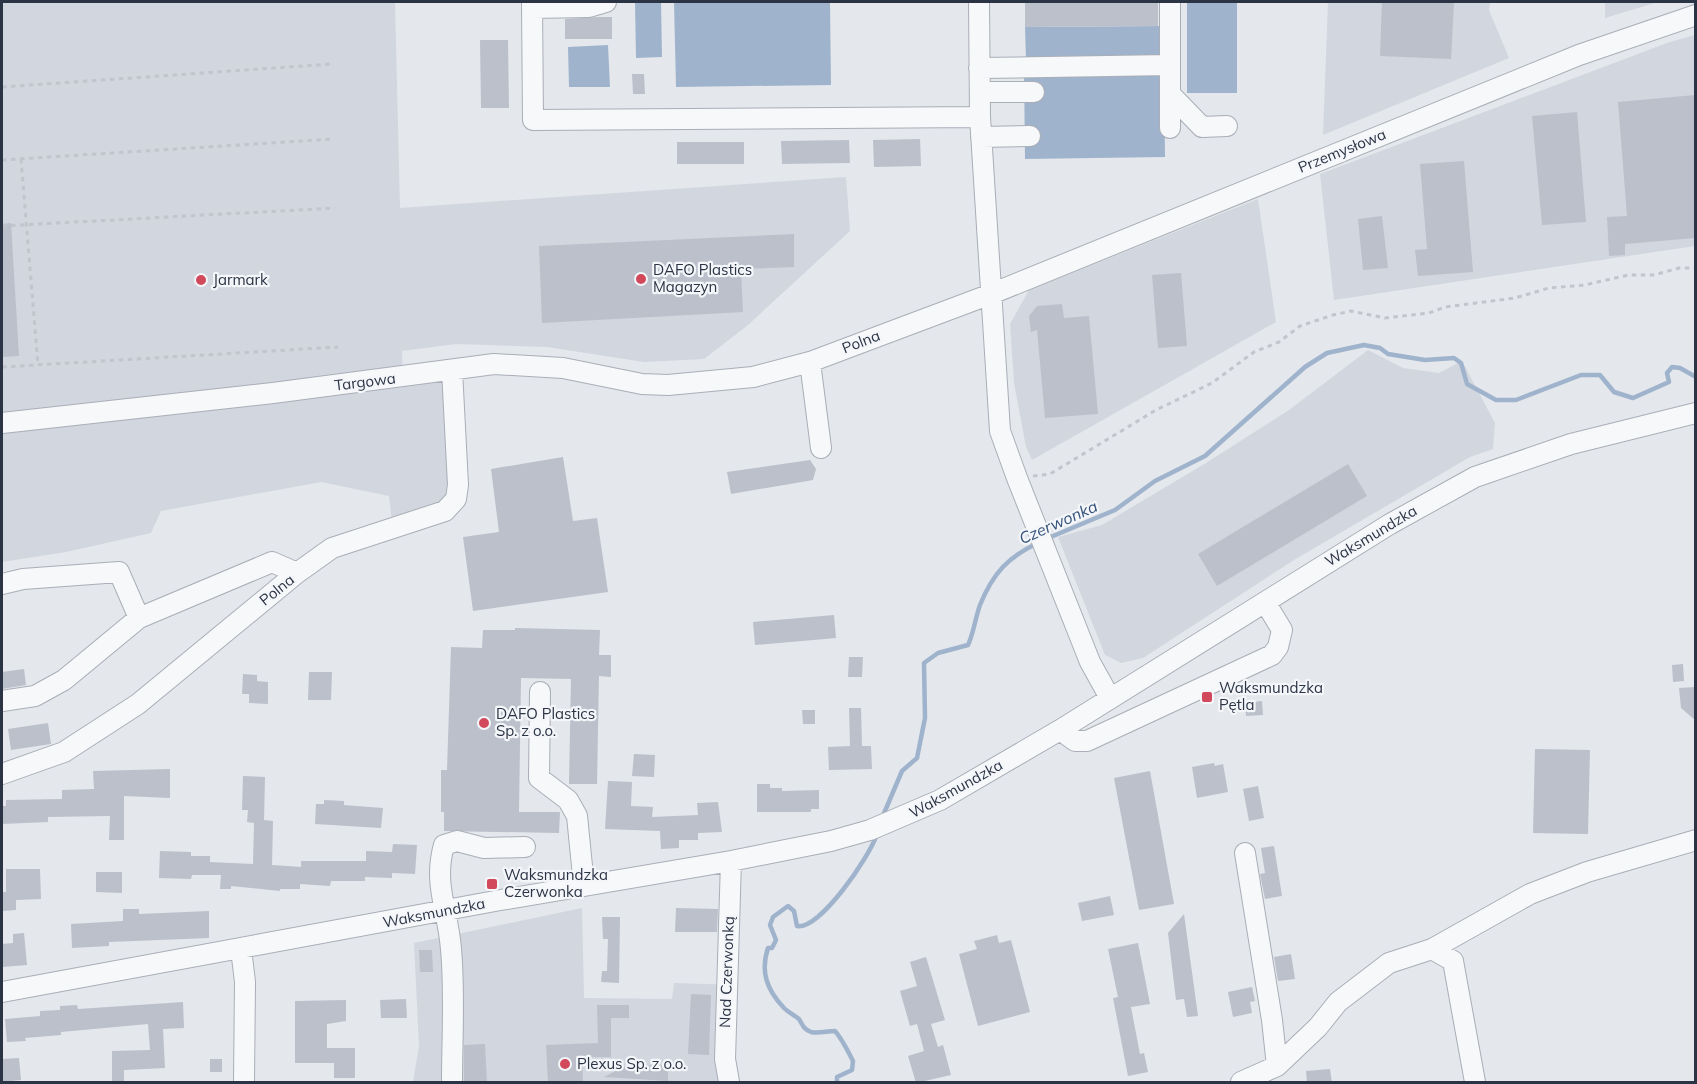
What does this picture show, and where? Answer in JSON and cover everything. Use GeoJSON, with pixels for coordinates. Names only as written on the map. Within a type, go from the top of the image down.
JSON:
{"type":"FeatureCollection","features":[{"type":"Feature","properties":{"kind":"street"},"geometry":{"type":"LineString","coordinates":[[606,2],[589,7],[532,5],[532,120],[980,117]]}},
{"type":"Feature","properties":{"kind":"street"},"geometry":{"type":"LineString","coordinates":[[979,2],[980,117],[1000,431],[1090,662],[1110,698]]}},
{"type":"Feature","properties":{"kind":"street"},"geometry":{"type":"LineString","coordinates":[[1170,2],[1170,128]]}},
{"type":"Feature","properties":{"kind":"street","name":"Przemysłowa"},"geometry":{"type":"LineString","coordinates":[[991,294],[1579,55],[1695,15]]}},
{"type":"Feature","properties":{"kind":"street"},"geometry":{"type":"LineString","coordinates":[[980,68],[1170,65]]}},
{"type":"Feature","properties":{"kind":"street"},"geometry":{"type":"LineString","coordinates":[[980,92],[1034,92]]}},
{"type":"Feature","properties":{"kind":"street"},"geometry":{"type":"LineString","coordinates":[[1170,94],[1202,127],[1227,126]]}},
{"type":"Feature","properties":{"kind":"street"},"geometry":{"type":"LineString","coordinates":[[981,137],[1030,136]]}},
{"type":"Feature","properties":{"kind":"street","name":"Polna"},"geometry":{"type":"LineString","coordinates":[[728,381],[810,362],[991,294]]}},
{"type":"Feature","properties":{"kind":"street"},"geometry":{"type":"LineString","coordinates":[[810,362],[821,448]]}},
{"type":"Feature","properties":{"kind":"street","name":"Targowa"},"geometry":{"type":"LineString","coordinates":[[2,423],[273,393],[494,364],[563,368],[642,384],[668,385],[728,381]]}},
{"type":"Feature","properties":{"kind":"street","name":"Polna"},"geometry":{"type":"LineString","coordinates":[[2,774],[64,752],[138,704],[297,573],[332,548],[445,511],[456,499],[457,439],[452,370]]}},
{"type":"Feature","properties":{"kind":"street","name":"Waksmundzka"},"geometry":{"type":"LineString","coordinates":[[2,992],[731,861],[831,842],[870,830],[940,800],[1060,730],[1416,508],[1475,477],[1582,441],[1695,413]]}},
{"type":"Feature","properties":{"kind":"street"},"geometry":{"type":"LineString","coordinates":[[2,702],[35,696],[64,680],[139,618],[272,562],[297,573]]}},
{"type":"Feature","properties":{"kind":"street"},"geometry":{"type":"LineString","coordinates":[[2,584],[33,578],[119,572],[139,618]]}},
{"type":"Feature","properties":{"kind":"street"},"geometry":{"type":"LineString","coordinates":[[1060,730],[1075,741],[1087,741],[1272,655],[1278,647],[1282,630],[1265,602]]}},
{"type":"Feature","properties":{"kind":"street"},"geometry":{"type":"LineString","coordinates":[[540,692],[539,778],[568,800],[577,816],[584,886]]}},
{"type":"Feature","properties":{"kind":"street"},"geometry":{"type":"LineString","coordinates":[[1241,1083],[1269,1074],[1318,1027],[1338,1002],[1389,963],[1432,949],[1530,894],[1587,872],[1695,840]]}},
{"type":"Feature","properties":{"kind":"street"},"geometry":{"type":"LineString","coordinates":[[452,1083],[451,948],[438,882],[439,862],[444,845],[458,841],[484,848],[525,847]]}},
{"type":"Feature","properties":{"kind":"street"},"geometry":{"type":"LineString","coordinates":[[1245,853],[1272,1020],[1269,1074]]}},
{"type":"Feature","properties":{"kind":"street","name":"Nad Czerwonką"},"geometry":{"type":"LineString","coordinates":[[729,1083],[724,1059],[731,861]]}},
{"type":"Feature","properties":{"kind":"street"},"geometry":{"type":"LineString","coordinates":[[241,949],[245,982],[244,1083]]}},
{"type":"Feature","properties":{"kind":"street"},"geometry":{"type":"LineString","coordinates":[[1432,949],[1454,961],[1475,1083]]}},
{"type":"Feature","properties":{"kind":"path"},"geometry":{"type":"LineString","coordinates":[[2,87],[331,64]]}},
{"type":"Feature","properties":{"kind":"path"},"geometry":{"type":"LineString","coordinates":[[2,160],[333,139]]}},
{"type":"Feature","properties":{"kind":"path"},"geometry":{"type":"LineString","coordinates":[[21,159],[38,365]]}},
{"type":"Feature","properties":{"kind":"path"},"geometry":{"type":"LineString","coordinates":[[2,226],[335,208]]}},
{"type":"Feature","properties":{"kind":"path"},"geometry":{"type":"LineString","coordinates":[[1017,478],[1050,474],[1156,410],[1212,383],[1254,352],[1279,342],[1300,326],[1333,315],[1351,312],[1385,318],[1429,313],[1445,307],[1515,298],[1549,288],[1585,285],[1628,275],[1654,275],[1679,268],[1695,268]]}},
{"type":"Feature","properties":{"kind":"path"},"geometry":{"type":"LineString","coordinates":[[2,367],[339,347]]}},
{"type":"Feature","properties":{"kind":"shaded area"},"geometry":{"type":"Polygon","coordinates":[[[2,2],[395,2],[400,208],[846,177],[850,231],[748,325],[704,359],[644,362],[547,347],[456,344],[402,351],[403,386],[445,378],[451,501],[392,523],[389,496],[321,482],[161,511],[151,533],[66,552],[2,562],[2,2]]]}},
{"type":"Feature","properties":{"kind":"shaded area"},"geometry":{"type":"Polygon","coordinates":[[[1328,2],[1490,2],[1489,10],[1509,58],[1323,135],[1328,2]]]}},
{"type":"Feature","properties":{"kind":"shaded area"},"geometry":{"type":"Polygon","coordinates":[[[1605,2],[1658,2],[1605,18],[1605,2]]]}},
{"type":"Feature","properties":{"kind":"shaded area"},"geometry":{"type":"Polygon","coordinates":[[[1695,35],[1695,246],[1334,300],[1320,174],[1667,43],[1695,35]]]}},
{"type":"Feature","properties":{"kind":"shaded area"},"geometry":{"type":"Polygon","coordinates":[[[1258,199],[1276,322],[1032,460],[1026,447],[1014,383],[1010,324],[1029,290],[1258,199]]]}},
{"type":"Feature","properties":{"kind":"shaded area"},"geometry":{"type":"Polygon","coordinates":[[[1368,350],[1403,368],[1439,373],[1462,361],[1495,423],[1493,449],[1470,457],[1294,560],[1143,658],[1121,663],[1105,655],[1058,537],[1102,525],[1206,463],[1289,410],[1368,350]]]}},
{"type":"Feature","properties":{"kind":"shaded area"},"geometry":{"type":"Polygon","coordinates":[[[582,908],[584,998],[672,999],[674,983],[734,985],[734,1082],[413,1082],[419,1046],[414,943],[582,908]]]}},
{"type":"Feature","properties":{"kind":"water"},"geometry":{"type":"Polygon","coordinates":[[[635,2],[661,2],[662,57],[636,58],[635,2]]]}},
{"type":"Feature","properties":{"kind":"water"},"geometry":{"type":"Polygon","coordinates":[[[674,2],[830,2],[831,85],[676,87],[674,2]]]}},
{"type":"Feature","properties":{"kind":"water"},"geometry":{"type":"Polygon","coordinates":[[[1187,2],[1237,2],[1237,93],[1187,93],[1187,2]]]}},
{"type":"Feature","properties":{"kind":"water"},"geometry":{"type":"Polygon","coordinates":[[[1164,26],[1163,58],[1026,60],[1025,27],[1164,26]]]}},
{"type":"Feature","properties":{"kind":"water"},"geometry":{"type":"Polygon","coordinates":[[[608,45],[610,87],[569,87],[568,47],[608,45]]]}},
{"type":"Feature","properties":{"kind":"water"},"geometry":{"type":"Polygon","coordinates":[[[1164,70],[1165,157],[1025,159],[1024,71],[1164,70]]]}},
{"type":"Feature","properties":{"kind":"building"},"geometry":{"type":"Polygon","coordinates":[[[1025,2],[1158,2],[1158,26],[1025,27],[1025,2]]]}},
{"type":"Feature","properties":{"kind":"building"},"geometry":{"type":"Polygon","coordinates":[[[1382,2],[1454,2],[1451,59],[1380,56],[1382,2]]]}},
{"type":"Feature","properties":{"kind":"building"},"geometry":{"type":"Polygon","coordinates":[[[612,17],[612,39],[565,39],[565,19],[612,17]]]}},
{"type":"Feature","properties":{"kind":"building"},"geometry":{"type":"Polygon","coordinates":[[[480,40],[508,40],[509,108],[481,108],[480,40]]]}},
{"type":"Feature","properties":{"kind":"building"},"geometry":{"type":"Polygon","coordinates":[[[632,74],[644,74],[645,94],[633,94],[632,74]]]}},
{"type":"Feature","properties":{"kind":"building"},"geometry":{"type":"Polygon","coordinates":[[[1695,95],[1695,238],[1625,244],[1625,255],[1609,256],[1607,217],[1627,216],[1618,102],[1695,95]]]}},
{"type":"Feature","properties":{"kind":"building"},"geometry":{"type":"Polygon","coordinates":[[[1577,112],[1586,222],[1542,225],[1532,116],[1577,112]]]}},
{"type":"Feature","properties":{"kind":"building"},"geometry":{"type":"Polygon","coordinates":[[[920,139],[921,166],[874,167],[873,140],[920,139]]]}},
{"type":"Feature","properties":{"kind":"building"},"geometry":{"type":"Polygon","coordinates":[[[849,140],[850,163],[782,164],[781,141],[849,140]]]}},
{"type":"Feature","properties":{"kind":"building"},"geometry":{"type":"Polygon","coordinates":[[[677,142],[744,142],[744,164],[677,164],[677,142]]]}},
{"type":"Feature","properties":{"kind":"building"},"geometry":{"type":"Polygon","coordinates":[[[1464,161],[1473,272],[1418,276],[1415,250],[1427,249],[1420,164],[1464,161]]]}},
{"type":"Feature","properties":{"kind":"building"},"geometry":{"type":"Polygon","coordinates":[[[1382,216],[1388,268],[1363,270],[1358,219],[1382,216]]]}},
{"type":"Feature","properties":{"kind":"building"},"geometry":{"type":"Polygon","coordinates":[[[11,223],[19,356],[2,357],[2,224],[11,223]]]}},
{"type":"Feature","properties":{"kind":"building","name":"DAFO Plastics Magazyn"},"geometry":{"type":"Polygon","coordinates":[[[794,234],[794,267],[741,269],[743,312],[542,323],[539,246],[794,234]]]}},
{"type":"Feature","properties":{"kind":"building"},"geometry":{"type":"Polygon","coordinates":[[[1181,273],[1187,346],[1158,348],[1152,275],[1181,273]]]}},
{"type":"Feature","properties":{"kind":"building"},"geometry":{"type":"Polygon","coordinates":[[[1062,304],[1064,318],[1089,316],[1098,414],[1045,418],[1037,330],[1031,332],[1029,316],[1037,306],[1062,304]]]}},
{"type":"Feature","properties":{"kind":"building"},"geometry":{"type":"Polygon","coordinates":[[[563,457],[573,521],[597,518],[608,592],[473,611],[463,537],[499,532],[491,469],[563,457]]]}},
{"type":"Feature","properties":{"kind":"building"},"geometry":{"type":"Polygon","coordinates":[[[810,460],[816,469],[813,480],[731,494],[727,472],[810,460]]]}},
{"type":"Feature","properties":{"kind":"building"},"geometry":{"type":"Polygon","coordinates":[[[1348,464],[1367,496],[1217,586],[1198,554],[1348,464]]]}},
{"type":"Feature","properties":{"kind":"building"},"geometry":{"type":"Polygon","coordinates":[[[834,615],[836,638],[755,645],[753,622],[834,615]]]}},
{"type":"Feature","properties":{"kind":"building","name":"DAFO Plastics Sp. z o.o."},"geometry":{"type":"Polygon","coordinates":[[[515,628],[600,630],[599,655],[611,655],[611,677],[599,676],[597,784],[569,784],[571,679],[521,678],[519,812],[560,812],[559,833],[444,831],[444,812],[441,812],[441,770],[447,770],[451,647],[482,648],[483,630],[515,630],[515,628]]]}},
{"type":"Feature","properties":{"kind":"building"},"geometry":{"type":"Polygon","coordinates":[[[849,657],[863,657],[862,677],[848,677],[849,657]]]}},
{"type":"Feature","properties":{"kind":"building"},"geometry":{"type":"Polygon","coordinates":[[[1683,664],[1684,681],[1673,682],[1672,665],[1683,664]]]}},
{"type":"Feature","properties":{"kind":"building"},"geometry":{"type":"Polygon","coordinates":[[[24,669],[26,685],[2,689],[2,672],[24,669]]]}},
{"type":"Feature","properties":{"kind":"building"},"geometry":{"type":"Polygon","coordinates":[[[309,672],[332,672],[331,700],[308,700],[309,672]]]}},
{"type":"Feature","properties":{"kind":"building"},"geometry":{"type":"Polygon","coordinates":[[[243,674],[257,675],[257,681],[268,682],[268,704],[249,703],[249,694],[242,694],[243,674]]]}},
{"type":"Feature","properties":{"kind":"building"},"geometry":{"type":"Polygon","coordinates":[[[1695,687],[1695,720],[1681,708],[1679,688],[1695,687]]]}},
{"type":"Feature","properties":{"kind":"building"},"geometry":{"type":"Polygon","coordinates":[[[1262,701],[1263,715],[1246,716],[1245,703],[1262,701]]]}},
{"type":"Feature","properties":{"kind":"building"},"geometry":{"type":"Polygon","coordinates":[[[849,708],[861,708],[862,746],[871,746],[872,769],[829,770],[828,747],[850,746],[849,708]]]}},
{"type":"Feature","properties":{"kind":"building"},"geometry":{"type":"Polygon","coordinates":[[[802,710],[815,710],[815,724],[803,724],[802,710]]]}},
{"type":"Feature","properties":{"kind":"building"},"geometry":{"type":"Polygon","coordinates":[[[48,723],[51,744],[11,750],[8,729],[48,723]]]}},
{"type":"Feature","properties":{"kind":"building"},"geometry":{"type":"Polygon","coordinates":[[[1535,749],[1590,750],[1588,834],[1533,833],[1535,749]]]}},
{"type":"Feature","properties":{"kind":"building"},"geometry":{"type":"Polygon","coordinates":[[[634,754],[655,755],[654,777],[632,776],[634,754]]]}},
{"type":"Feature","properties":{"kind":"building"},"geometry":{"type":"Polygon","coordinates":[[[1214,763],[1215,766],[1223,764],[1228,792],[1197,798],[1192,767],[1214,763]]]}},
{"type":"Feature","properties":{"kind":"building"},"geometry":{"type":"Polygon","coordinates":[[[170,769],[170,798],[124,796],[124,840],[109,840],[110,816],[48,817],[48,822],[2,824],[2,806],[6,806],[6,800],[62,799],[62,790],[94,789],[93,771],[170,769]]]}},
{"type":"Feature","properties":{"kind":"building"},"geometry":{"type":"Polygon","coordinates":[[[1150,771],[1174,904],[1139,910],[1114,778],[1150,771]]]}},
{"type":"Feature","properties":{"kind":"building"},"geometry":{"type":"Polygon","coordinates":[[[243,776],[265,777],[264,820],[273,821],[272,865],[301,867],[301,861],[366,861],[366,851],[392,852],[393,844],[417,845],[415,874],[392,873],[392,878],[365,877],[365,881],[331,881],[330,886],[300,884],[300,889],[280,889],[280,891],[231,886],[231,889],[220,889],[221,875],[192,875],[191,879],[159,878],[160,851],[191,852],[191,856],[210,856],[210,862],[253,864],[254,823],[247,822],[248,810],[242,810],[243,776]]]}},
{"type":"Feature","properties":{"kind":"building"},"geometry":{"type":"Polygon","coordinates":[[[608,781],[632,782],[631,806],[653,807],[652,817],[698,815],[697,803],[718,802],[722,832],[698,833],[698,840],[679,840],[679,848],[661,849],[660,831],[605,829],[608,781]]]}},
{"type":"Feature","properties":{"kind":"building"},"geometry":{"type":"Polygon","coordinates":[[[757,784],[770,784],[770,788],[782,788],[782,791],[819,790],[819,809],[811,809],[811,812],[757,812],[757,784]]]}},
{"type":"Feature","properties":{"kind":"building"},"geometry":{"type":"Polygon","coordinates":[[[1258,786],[1264,818],[1249,821],[1243,789],[1258,786]]]}},
{"type":"Feature","properties":{"kind":"building"},"geometry":{"type":"Polygon","coordinates":[[[324,800],[344,801],[344,805],[383,808],[381,828],[315,824],[316,804],[324,804],[324,800]]]}},
{"type":"Feature","properties":{"kind":"building"},"geometry":{"type":"Polygon","coordinates":[[[1274,846],[1282,896],[1265,899],[1260,874],[1265,873],[1261,848],[1274,846]]]}},
{"type":"Feature","properties":{"kind":"building"},"geometry":{"type":"Polygon","coordinates":[[[6,869],[40,869],[41,899],[16,900],[16,910],[2,911],[2,892],[6,892],[6,869]]]}},
{"type":"Feature","properties":{"kind":"building"},"geometry":{"type":"Polygon","coordinates":[[[96,872],[122,872],[122,893],[96,892],[96,872]]]}},
{"type":"Feature","properties":{"kind":"building"},"geometry":{"type":"Polygon","coordinates":[[[1110,896],[1114,915],[1082,921],[1078,903],[1110,896]]]}},
{"type":"Feature","properties":{"kind":"building"},"geometry":{"type":"Polygon","coordinates":[[[676,908],[718,909],[717,932],[675,932],[676,908]]]}},
{"type":"Feature","properties":{"kind":"building"},"geometry":{"type":"Polygon","coordinates":[[[123,909],[139,909],[139,914],[209,911],[209,938],[109,942],[109,946],[72,948],[71,924],[123,921],[123,909]]]}},
{"type":"Feature","properties":{"kind":"building"},"geometry":{"type":"Polygon","coordinates":[[[1184,914],[1198,1016],[1187,1017],[1184,999],[1176,1000],[1168,933],[1184,914]]]}},
{"type":"Feature","properties":{"kind":"building"},"geometry":{"type":"Polygon","coordinates":[[[602,917],[620,917],[619,983],[601,982],[602,971],[607,971],[608,939],[603,939],[602,917]]]}},
{"type":"Feature","properties":{"kind":"building"},"geometry":{"type":"Polygon","coordinates":[[[24,933],[27,965],[2,967],[2,944],[13,943],[13,934],[24,933]]]}},
{"type":"Feature","properties":{"kind":"building"},"geometry":{"type":"Polygon","coordinates":[[[997,935],[999,943],[1011,940],[1030,1012],[978,1026],[959,954],[977,949],[974,941],[997,935]]]}},
{"type":"Feature","properties":{"kind":"building"},"geometry":{"type":"Polygon","coordinates":[[[1138,943],[1150,1004],[1131,1007],[1140,1054],[1144,1053],[1148,1072],[1128,1076],[1113,998],[1118,997],[1108,949],[1138,943]]]}},
{"type":"Feature","properties":{"kind":"building"},"geometry":{"type":"Polygon","coordinates":[[[419,950],[432,950],[433,972],[420,972],[419,950]]]}},
{"type":"Feature","properties":{"kind":"building"},"geometry":{"type":"Polygon","coordinates":[[[1291,954],[1295,979],[1278,981],[1274,957],[1291,954]]]}},
{"type":"Feature","properties":{"kind":"building"},"geometry":{"type":"Polygon","coordinates":[[[926,957],[945,1020],[931,1024],[938,1047],[943,1045],[951,1075],[916,1083],[908,1056],[924,1051],[917,1024],[910,1026],[900,991],[917,986],[910,962],[926,957]]]}},
{"type":"Feature","properties":{"kind":"building"},"geometry":{"type":"Polygon","coordinates":[[[1252,987],[1255,1001],[1250,1002],[1252,1013],[1233,1017],[1228,992],[1252,987]]]}},
{"type":"Feature","properties":{"kind":"building"},"geometry":{"type":"Polygon","coordinates":[[[691,994],[711,995],[709,1055],[688,1054],[691,994]]]}},
{"type":"Feature","properties":{"kind":"building"},"geometry":{"type":"Polygon","coordinates":[[[406,999],[407,1018],[381,1018],[380,1000],[406,999]]]}},
{"type":"Feature","properties":{"kind":"building"},"geometry":{"type":"Polygon","coordinates":[[[346,1000],[346,1021],[327,1024],[327,1048],[355,1048],[355,1078],[334,1078],[334,1063],[295,1063],[295,1001],[346,1000]]]}},
{"type":"Feature","properties":{"kind":"building"},"geometry":{"type":"Polygon","coordinates":[[[183,1002],[184,1028],[163,1029],[165,1068],[124,1070],[124,1083],[112,1083],[112,1051],[150,1050],[148,1024],[61,1032],[61,1035],[7,1042],[5,1019],[40,1016],[40,1011],[60,1010],[60,1006],[77,1005],[78,1009],[183,1002]]]}},
{"type":"Feature","properties":{"kind":"building"},"geometry":{"type":"Polygon","coordinates":[[[597,1005],[629,1005],[629,1018],[611,1018],[611,1057],[582,1057],[583,1083],[548,1083],[546,1045],[598,1043],[597,1005]]]}},
{"type":"Feature","properties":{"kind":"building"},"geometry":{"type":"Polygon","coordinates":[[[485,1044],[487,1083],[464,1083],[464,1045],[485,1044]]]}},
{"type":"Feature","properties":{"kind":"building"},"geometry":{"type":"Polygon","coordinates":[[[19,1058],[21,1080],[2,1082],[2,1059],[19,1058]]]}},
{"type":"Feature","properties":{"kind":"building"},"geometry":{"type":"Polygon","coordinates":[[[210,1059],[222,1059],[222,1072],[210,1072],[210,1059]]]}},
{"type":"Feature","properties":{"kind":"building"},"geometry":{"type":"Polygon","coordinates":[[[629,1064],[668,1066],[668,1081],[604,1077],[629,1064]]]}},
{"type":"Feature","properties":{"kind":"building"},"geometry":{"type":"Polygon","coordinates":[[[1330,1069],[1332,1083],[1307,1083],[1306,1071],[1330,1069]]]}},
{"type":"Feature","properties":{"kind":"waterway","name":"Czerwonka"},"geometry":{"type":"LineString","coordinates":[[1046,539],[1115,510],[1155,481],[1205,456],[1305,367],[1327,353],[1364,345],[1380,348],[1388,354],[1425,360],[1454,358],[1461,363],[1467,384],[1496,400],[1516,400],[1581,375],[1600,375],[1614,392],[1633,398],[1669,382],[1667,373],[1672,367],[1680,368],[1696,377]]}},
{"type":"Feature","properties":{"kind":"waterway","name":"Czerwonka"},"geometry":{"type":"LineString","coordinates":[[882,818],[902,771],[917,758],[925,718],[924,663],[938,653],[968,645],[980,605],[996,575],[1010,560],[1038,543]]}},
{"type":"Feature","properties":{"kind":"waterway","name":"Czerwonka"},"geometry":{"type":"LineString","coordinates":[[837,1082],[837,1077],[852,1070],[853,1061],[838,1034],[835,1031],[817,1033],[806,1030],[799,1019],[784,1008],[769,987],[765,973],[766,957],[768,948],[772,948],[776,940],[770,925],[773,917],[788,906],[794,911],[797,926],[807,924],[818,916],[831,904],[855,874],[877,834]]}},
{"type":"Feature","properties":{"kind":"place","name":"DAFO Plastics Magazyn"},"geometry":{"type":"Point","coordinates":[641,279]}},
{"type":"Feature","properties":{"kind":"place","name":"Jarmark"},"geometry":{"type":"Point","coordinates":[201,280]}},
{"type":"Feature","properties":{"kind":"place","name":"Waksmundzka Pętla"},"geometry":{"type":"Point","coordinates":[1207,697]}},
{"type":"Feature","properties":{"kind":"place","name":"DAFO Plastics Sp. z o.o."},"geometry":{"type":"Point","coordinates":[484,723]}},
{"type":"Feature","properties":{"kind":"place","name":"Waksmundzka Czerwonka"},"geometry":{"type":"Point","coordinates":[492,884]}},
{"type":"Feature","properties":{"kind":"place","name":"Plexus Sp. z o.o."},"geometry":{"type":"Point","coordinates":[565,1064]}}]}
